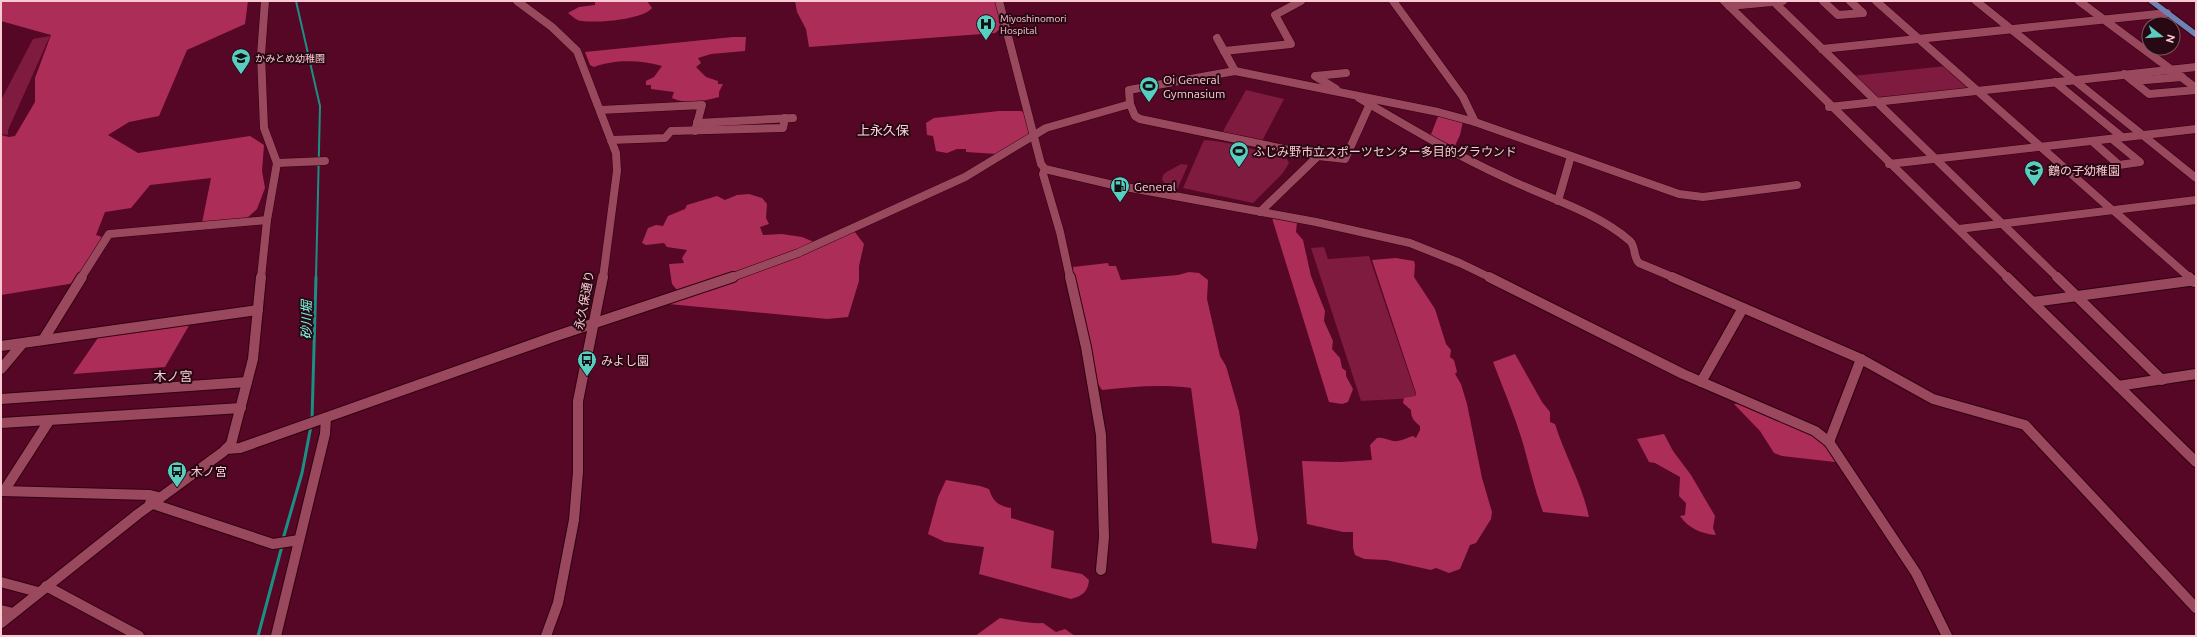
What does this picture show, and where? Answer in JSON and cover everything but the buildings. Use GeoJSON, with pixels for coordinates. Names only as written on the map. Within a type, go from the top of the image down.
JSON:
{"type":"FeatureCollection","features":[{"type":"Feature","properties":{"kind":"main road"},"geometry":{"type":"LineString","coordinates":[[2151,1],[2195,34]]}},
{"type":"Feature","properties":{"kind":"street"},"geometry":{"type":"LineString","coordinates":[[1,623],[154,500],[226,450],[231,444],[253,359],[267,220],[277,163],[264,128],[261,55],[265,1]]}},
{"type":"Feature","properties":{"kind":"street","name":"永久保通り"},"geometry":{"type":"LineString","coordinates":[[517,1],[547,23],[578,51],[616,153],[617,171],[601,292],[578,401],[578,472],[574,520],[558,603],[546,636]]}},
{"type":"Feature","properties":{"kind":"street"},"geometry":{"type":"LineString","coordinates":[[999,1],[1041,164],[1045,169],[1109,184],[1385,236],[1426,248],[1460,263],[1701,382],[1815,431],[1829,442],[1916,572],[1947,636]]}},
{"type":"Feature","properties":{"kind":"street"},"geometry":{"type":"LineString","coordinates":[[1224,51],[1291,44],[1275,15],[1300,1]]}},
{"type":"Feature","properties":{"kind":"street"},"geometry":{"type":"LineString","coordinates":[[1393,1],[1463,97],[1475,122]]}},
{"type":"Feature","properties":{"kind":"street"},"geometry":{"type":"LineString","coordinates":[[1773,1],[2162,380]]}},
{"type":"Feature","properties":{"kind":"street"},"geometry":{"type":"LineString","coordinates":[[1726,4],[1783,1]]}},
{"type":"Feature","properties":{"kind":"street"},"geometry":{"type":"LineString","coordinates":[[1823,1],[1838,15],[1863,14],[1850,1]]}},
{"type":"Feature","properties":{"kind":"street"},"geometry":{"type":"LineString","coordinates":[[1876,1],[2195,281]]}},
{"type":"Feature","properties":{"kind":"street"},"geometry":{"type":"LineString","coordinates":[[1976,1],[2196,178]]}},
{"type":"Feature","properties":{"kind":"street"},"geometry":{"type":"LineString","coordinates":[[2079,1],[2196,89]]}},
{"type":"Feature","properties":{"kind":"street"},"geometry":{"type":"LineString","coordinates":[[1726,4],[1829,107],[1958,229],[2196,462]]}},
{"type":"Feature","properties":{"kind":"street"},"geometry":{"type":"LineString","coordinates":[[1822,49],[2167,13]]}},
{"type":"Feature","properties":{"kind":"street"},"geometry":{"type":"LineString","coordinates":[[1218,38],[1235,71]]}},
{"type":"Feature","properties":{"kind":"street"},"geometry":{"type":"LineString","coordinates":[[1829,107],[2196,67]]}},
{"type":"Feature","properties":{"kind":"street"},"geometry":{"type":"LineString","coordinates":[[1369,106],[1345,160],[1182,129],[1140,119],[1135,116],[1130,104],[1129,90],[1235,71],[1438,112],[1475,122],[1679,194],[1703,198],[1797,185]]}},
{"type":"Feature","properties":{"kind":"street"},"geometry":{"type":"LineString","coordinates":[[1344,94],[1315,76],[1346,73]]}},
{"type":"Feature","properties":{"kind":"street"},"geometry":{"type":"LineString","coordinates":[[2124,74],[2149,94],[2196,89]]}},
{"type":"Feature","properties":{"kind":"street"},"geometry":{"type":"LineString","coordinates":[[2133,81],[2182,77]]}},
{"type":"Feature","properties":{"kind":"street"},"geometry":{"type":"LineString","coordinates":[[2055,82],[2122,138]]}},
{"type":"Feature","properties":{"kind":"street"},"geometry":{"type":"LineString","coordinates":[[1358,97],[1369,106],[1454,153],[1505,178],[1558,201],[1628,238],[1632,243],[1636,260],[1639,263],[1861,359],[1933,399],[2025,425],[2196,608]]}},
{"type":"Feature","properties":{"kind":"street"},"geometry":{"type":"LineString","coordinates":[[226,450],[240,448],[594,323],[705,288],[813,247],[965,177],[1034,135],[1058,124],[1130,104]]}},
{"type":"Feature","properties":{"kind":"street"},"geometry":{"type":"LineString","coordinates":[[600,110],[702,105],[695,131]]}},
{"type":"Feature","properties":{"kind":"street"},"geometry":{"type":"LineString","coordinates":[[611,140],[665,138],[667,134],[671,132],[783,128],[789,118],[697,123]]}},
{"type":"Feature","properties":{"kind":"street"},"geometry":{"type":"LineString","coordinates":[[1889,164],[2196,129]]}},
{"type":"Feature","properties":{"kind":"street"},"geometry":{"type":"LineString","coordinates":[[2092,141],[2119,165],[2140,162],[2112,139]]}},
{"type":"Feature","properties":{"kind":"street"},"geometry":{"type":"LineString","coordinates":[[1260,212],[1318,156]]}},
{"type":"Feature","properties":{"kind":"street"},"geometry":{"type":"LineString","coordinates":[[1558,201],[1571,156]]}},
{"type":"Feature","properties":{"kind":"street"},"geometry":{"type":"LineString","coordinates":[[277,163],[325,161]]}},
{"type":"Feature","properties":{"kind":"street"},"geometry":{"type":"LineString","coordinates":[[1045,169],[1043,174],[1060,232],[1086,347],[1101,435],[1104,468],[1104,537],[1101,570]]}},
{"type":"Feature","properties":{"kind":"street"},"geometry":{"type":"LineString","coordinates":[[1958,229],[2196,200]]}},
{"type":"Feature","properties":{"kind":"street"},"geometry":{"type":"LineString","coordinates":[[43,340],[109,234],[267,220]]}},
{"type":"Feature","properties":{"kind":"street"},"geometry":{"type":"LineString","coordinates":[[2033,302],[2195,281]]}},
{"type":"Feature","properties":{"kind":"street"},"geometry":{"type":"LineString","coordinates":[[1701,382],[1743,308]]}},
{"type":"Feature","properties":{"kind":"street"},"geometry":{"type":"LineString","coordinates":[[1,346],[258,310]]}},
{"type":"Feature","properties":{"kind":"street"},"geometry":{"type":"LineString","coordinates":[[1,369],[22,344]]}},
{"type":"Feature","properties":{"kind":"street"},"geometry":{"type":"LineString","coordinates":[[1829,442],[1832,438],[1861,359]]}},
{"type":"Feature","properties":{"kind":"street"},"geometry":{"type":"LineString","coordinates":[[2118,386],[2196,374]]}},
{"type":"Feature","properties":{"kind":"street"},"geometry":{"type":"LineString","coordinates":[[1,399],[247,382]]}},
{"type":"Feature","properties":{"kind":"street"},"geometry":{"type":"LineString","coordinates":[[1,424],[241,408]]}},
{"type":"Feature","properties":{"kind":"street"},"geometry":{"type":"LineString","coordinates":[[276,636],[297,540],[325,434],[324,419]]}},
{"type":"Feature","properties":{"kind":"street"},"geometry":{"type":"LineString","coordinates":[[2,491],[48,420]]}},
{"type":"Feature","properties":{"kind":"street"},"geometry":{"type":"LineString","coordinates":[[2,491],[150,495],[154,500],[276,544],[297,540]]}},
{"type":"Feature","properties":{"kind":"street"},"geometry":{"type":"LineString","coordinates":[[1,582],[42,589],[139,636]]}},
{"type":"Feature","properties":{"kind":"street"},"geometry":{"type":"LineString","coordinates":[[1,610],[13,613]]}},
{"type":"Feature","properties":{"kind":"shaded area"},"geometry":{"type":"Polygon","coordinates":[[[1,1],[248,1],[245,24],[187,50],[159,116],[129,122],[108,135],[138,153],[250,136],[264,145],[262,171],[265,188],[257,209],[247,218],[202,223],[211,178],[150,185],[131,208],[105,212],[96,235],[102,237],[75,283],[1,295],[1,135],[9,137],[15,136],[35,102],[35,78],[51,35],[1,21],[1,1]]]}},
{"type":"Feature","properties":{"kind":"shaded area"},"geometry":{"type":"Polygon","coordinates":[[[595,1],[647,1],[652,8],[647,12],[629,18],[608,21],[580,21],[568,13],[579,7],[595,5],[595,1]]]}},
{"type":"Feature","properties":{"kind":"shaded area"},"geometry":{"type":"Polygon","coordinates":[[[795,1],[996,1],[1001,14],[1002,23],[999,30],[995,33],[809,47],[806,29],[797,12],[795,1]]]}},
{"type":"Feature","properties":{"kind":"shaded area"},"geometry":{"type":"Polygon","coordinates":[[[50,36],[8,130],[8,135],[1,134],[1,100],[33,39],[50,36]]]}},
{"type":"Feature","properties":{"kind":"shaded area"},"geometry":{"type":"Polygon","coordinates":[[[733,37],[746,37],[745,51],[711,54],[698,58],[701,63],[696,67],[706,77],[718,81],[718,84],[723,84],[719,92],[719,97],[696,102],[672,98],[674,92],[651,89],[651,85],[646,85],[646,81],[654,77],[662,66],[646,62],[628,61],[602,64],[594,67],[590,65],[585,52],[733,37]]]}},
{"type":"Feature","properties":{"kind":"shaded area"},"geometry":{"type":"Polygon","coordinates":[[[1946,66],[1973,90],[1878,101],[1852,76],[1946,66]]]}},
{"type":"Feature","properties":{"kind":"shaded area"},"geometry":{"type":"Polygon","coordinates":[[[1246,90],[1284,99],[1261,143],[1222,133],[1246,90]]]}},
{"type":"Feature","properties":{"kind":"shaded area"},"geometry":{"type":"Polygon","coordinates":[[[999,111],[1021,111],[1025,113],[1031,134],[997,154],[966,152],[966,149],[957,149],[947,153],[936,151],[933,136],[927,135],[926,123],[934,118],[999,111]]]}},
{"type":"Feature","properties":{"kind":"shaded area"},"geometry":{"type":"Polygon","coordinates":[[[1439,114],[1463,121],[1460,135],[1453,150],[1430,137],[1439,114]]]}},
{"type":"Feature","properties":{"kind":"shaded area","name":"ふじみ野市⽴スポーツセンター多⽬的グラウンド"},"geometry":{"type":"Polygon","coordinates":[[[1204,140],[1256,150],[1287,159],[1289,163],[1283,173],[1253,203],[1183,188],[1204,140]]]}},
{"type":"Feature","properties":{"kind":"shaded area"},"geometry":{"type":"Polygon","coordinates":[[[1181,164],[1188,165],[1177,190],[1168,187],[1162,180],[1163,175],[1181,164]]]}},
{"type":"Feature","properties":{"kind":"shaded area"},"geometry":{"type":"Polygon","coordinates":[[[749,194],[762,198],[767,204],[766,218],[769,224],[760,227],[763,235],[782,234],[802,237],[814,242],[854,231],[864,244],[859,266],[859,281],[848,317],[827,319],[647,302],[677,290],[672,284],[669,264],[684,263],[682,258],[687,250],[667,247],[664,243],[646,245],[642,243],[648,228],[656,225],[663,226],[668,216],[685,209],[687,205],[717,196],[725,200],[737,195],[749,194]]]}},
{"type":"Feature","properties":{"kind":"shaded area"},"geometry":{"type":"Polygon","coordinates":[[[1272,218],[1297,222],[1296,232],[1303,240],[1311,276],[1325,311],[1324,321],[1333,341],[1332,349],[1340,358],[1342,368],[1346,371],[1346,376],[1353,389],[1348,402],[1342,404],[1329,402],[1272,218]]]}},
{"type":"Feature","properties":{"kind":"shaded area"},"geometry":{"type":"Polygon","coordinates":[[[1324,247],[1328,259],[1369,256],[1417,398],[1361,401],[1311,248],[1324,247]]]}},
{"type":"Feature","properties":{"kind":"shaded area"},"geometry":{"type":"Polygon","coordinates":[[[1396,258],[1414,261],[1414,277],[1435,309],[1446,344],[1451,350],[1450,357],[1454,360],[1457,372],[1455,374],[1461,384],[1467,404],[1482,478],[1492,512],[1491,519],[1476,543],[1470,545],[1460,569],[1449,573],[1436,568],[1431,570],[1386,560],[1364,559],[1355,555],[1353,548],[1353,532],[1343,532],[1307,524],[1302,461],[1340,462],[1372,460],[1370,445],[1377,438],[1396,441],[1413,436],[1416,438],[1420,430],[1420,426],[1412,417],[1411,410],[1403,403],[1404,398],[1416,396],[1416,393],[1372,260],[1396,258]]]}},
{"type":"Feature","properties":{"kind":"shaded area"},"geometry":{"type":"Polygon","coordinates":[[[1108,263],[1109,266],[1116,266],[1121,280],[1178,275],[1189,272],[1199,273],[1208,280],[1207,299],[1220,356],[1226,366],[1239,411],[1258,539],[1256,549],[1212,543],[1191,388],[1157,386],[1102,390],[1099,385],[1095,373],[1092,348],[1074,280],[1073,267],[1108,263]]]}},
{"type":"Feature","properties":{"kind":"shaded area"},"geometry":{"type":"Polygon","coordinates":[[[191,322],[165,367],[73,374],[100,335],[191,322]]]}},
{"type":"Feature","properties":{"kind":"shaded area"},"geometry":{"type":"Polygon","coordinates":[[[1515,354],[1542,402],[1550,412],[1550,422],[1555,424],[1578,482],[1589,517],[1543,512],[1519,430],[1493,362],[1515,354]]]}},
{"type":"Feature","properties":{"kind":"shaded area"},"geometry":{"type":"Polygon","coordinates":[[[1740,403],[1816,434],[1835,457],[1835,462],[1782,456],[1774,453],[1760,431],[1734,404],[1740,403]]]}},
{"type":"Feature","properties":{"kind":"shaded area"},"geometry":{"type":"Polygon","coordinates":[[[1664,434],[1673,451],[1691,475],[1715,516],[1713,528],[1716,535],[1696,530],[1683,520],[1680,516],[1685,515],[1686,503],[1679,496],[1680,477],[1655,463],[1649,462],[1637,439],[1664,434]]]}},
{"type":"Feature","properties":{"kind":"shaded area"},"geometry":{"type":"Polygon","coordinates":[[[946,480],[989,489],[992,497],[997,503],[1011,508],[1011,518],[1054,531],[1051,568],[1082,574],[1089,580],[1084,593],[1071,599],[979,574],[984,547],[945,542],[928,534],[938,497],[946,480]]]}},
{"type":"Feature","properties":{"kind":"shaded area"},"geometry":{"type":"Polygon","coordinates":[[[1000,618],[1043,623],[1056,632],[1065,629],[1075,636],[975,636],[1000,618]]]}},
{"type":"Feature","properties":{"kind":"waterway","name":"砂川堀"},"geometry":{"type":"LineString","coordinates":[[296,1],[320,106],[316,278]]}},
{"type":"Feature","properties":{"kind":"waterway","name":"砂川堀"},"geometry":{"type":"LineString","coordinates":[[312,419],[316,277]]}},
{"type":"Feature","properties":{"kind":"waterway","name":"砂川堀"},"geometry":{"type":"LineString","coordinates":[[283,539],[302,473],[311,426]]}},
{"type":"Feature","properties":{"kind":"waterway","name":"砂川堀"},"geometry":{"type":"LineString","coordinates":[[258,636],[282,546]]}},
{"type":"Feature","properties":{"kind":"place","name":"Miyoshinomori Hospital"},"geometry":{"type":"Point","coordinates":[986,41]}},
{"type":"Feature","properties":{"kind":"place","name":"かみとめ幼稚園"},"geometry":{"type":"Point","coordinates":[241,75]}},
{"type":"Feature","properties":{"kind":"place","name":"Oi General Gymnasium"},"geometry":{"type":"Point","coordinates":[1149,103]}},
{"type":"Feature","properties":{"kind":"place","name":"ふじみ野市⽴スポーツセンター多⽬的グラウンド"},"geometry":{"type":"Point","coordinates":[1239,168]}},
{"type":"Feature","properties":{"kind":"place","name":"鶴の子幼稚園"},"geometry":{"type":"Point","coordinates":[2034,187]}},
{"type":"Feature","properties":{"kind":"place","name":"General"},"geometry":{"type":"Point","coordinates":[1120,203]}},
{"type":"Feature","properties":{"kind":"place","name":"みよし園"},"geometry":{"type":"Point","coordinates":[587,377]}},
{"type":"Feature","properties":{"kind":"place","name":"木ノ宮"},"geometry":{"type":"Point","coordinates":[177,488]}},
{"type":"Feature","properties":{"kind":"district","name":"上永久保"},"geometry":{"type":"Point","coordinates":[883,130]}},
{"type":"Feature","properties":{"kind":"district","name":"木ノ宮"},"geometry":{"type":"Point","coordinates":[173,376]}}]}
